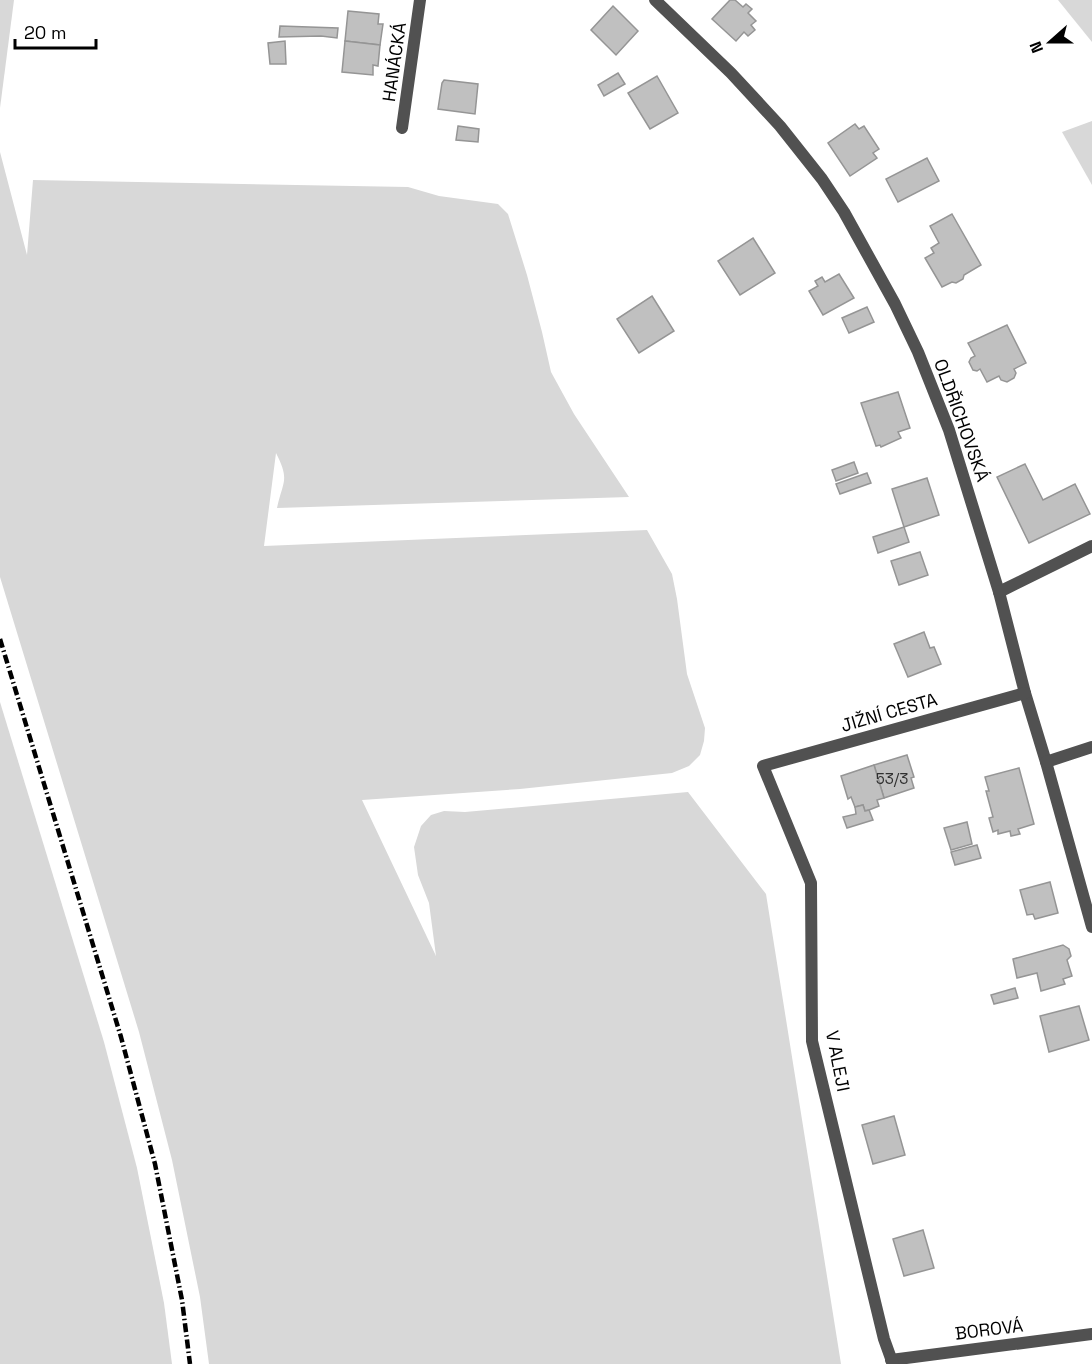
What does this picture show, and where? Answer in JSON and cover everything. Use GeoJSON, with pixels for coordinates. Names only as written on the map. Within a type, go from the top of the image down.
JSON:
{"type":"FeatureCollection","features":[{"type":"Feature","properties":{"kind":"street","name":"HANÁCKÁ"},"geometry":{"type":"LineString","coordinates":[[402,128],[420,0]]}},
{"type":"Feature","properties":{"kind":"street","name":"OLDŘICHOVSKÁ"},"geometry":{"type":"LineString","coordinates":[[655,0],[731,73],[780,126],[822,179],[844,212],[895,304],[918,352],[949,430],[999,592],[1025,693],[1090,908],[1092,927]]}},
{"type":"Feature","properties":{"kind":"street"},"geometry":{"type":"LineString","coordinates":[[999,592],[1092,546]]}},
{"type":"Feature","properties":{"kind":"street","name":"JIŽNÍ CESTA"},"geometry":{"type":"LineString","coordinates":[[763,766],[1025,693]]}},
{"type":"Feature","properties":{"kind":"street"},"geometry":{"type":"LineString","coordinates":[[1046,762],[1092,747]]}},
{"type":"Feature","properties":{"kind":"street","name":"V ALEJI"},"geometry":{"type":"LineString","coordinates":[[763,766],[811,883],[812,1041],[884,1340],[892,1362]]}},
{"type":"Feature","properties":{"kind":"street","name":"BOROVÁ"},"geometry":{"type":"LineString","coordinates":[[892,1362],[1092,1334]]}},
{"type":"Feature","properties":{"kind":"shaded area"},"geometry":{"type":"Polygon","coordinates":[[[0,0],[14,0],[0,108],[0,0]]]}},
{"type":"Feature","properties":{"kind":"shaded area"},"geometry":{"type":"Polygon","coordinates":[[[1058,0],[1092,0],[1092,42],[1058,0]]]}},
{"type":"Feature","properties":{"kind":"shaded area"},"geometry":{"type":"Polygon","coordinates":[[[1092,121],[1092,185],[1062,132],[1092,121]]]}},
{"type":"Feature","properties":{"kind":"shaded area"},"geometry":{"type":"Polygon","coordinates":[[[0,152],[27,255],[33,180],[408,187],[439,196],[498,204],[508,214],[527,275],[551,372],[574,414],[629,497],[277,508],[284,475],[276,453],[264,546],[647,530],[672,574],[687,674],[705,728],[700,755],[689,766],[672,773],[520,789],[362,800],[436,956],[429,903],[418,875],[414,847],[421,826],[431,815],[444,811],[465,812],[688,792],[766,894],[841,1364],[209,1364],[200,1297],[172,1160],[139,1032],[0,577],[0,152]]]}},
{"type":"Feature","properties":{"kind":"shaded area"},"geometry":{"type":"Polygon","coordinates":[[[0,702],[104,1042],[137,1168],[164,1303],[172,1364],[0,1364],[0,702]]]}},
{"type":"Feature","properties":{"kind":"building"},"geometry":{"type":"Polygon","coordinates":[[[730,0],[735,0],[743,7],[746,4],[752,9],[748,13],[756,21],[751,25],[755,30],[748,36],[744,32],[736,41],[712,19],[730,0]]]}},
{"type":"Feature","properties":{"kind":"building"},"geometry":{"type":"Polygon","coordinates":[[[613,6],[638,31],[616,55],[591,30],[613,6]]]}},
{"type":"Feature","properties":{"kind":"building"},"geometry":{"type":"Polygon","coordinates":[[[348,11],[379,14],[378,24],[383,24],[380,45],[345,41],[348,11]]]}},
{"type":"Feature","properties":{"kind":"building"},"geometry":{"type":"Polygon","coordinates":[[[280,26],[338,28],[337,38],[279,37],[280,26]]]}},
{"type":"Feature","properties":{"kind":"building"},"geometry":{"type":"Polygon","coordinates":[[[285,41],[286,64],[270,64],[268,43],[285,41]]]}},
{"type":"Feature","properties":{"kind":"building"},"geometry":{"type":"Polygon","coordinates":[[[345,41],[380,45],[378,66],[373,65],[373,75],[342,72],[345,41]]]}},
{"type":"Feature","properties":{"kind":"building"},"geometry":{"type":"Polygon","coordinates":[[[618,73],[625,84],[604,96],[598,85],[618,73]]]}},
{"type":"Feature","properties":{"kind":"building"},"geometry":{"type":"Polygon","coordinates":[[[657,76],[678,113],[650,129],[628,93],[657,76]]]}},
{"type":"Feature","properties":{"kind":"building"},"geometry":{"type":"Polygon","coordinates":[[[444,80],[478,84],[475,114],[438,109],[444,80]]]}},
{"type":"Feature","properties":{"kind":"building"},"geometry":{"type":"Polygon","coordinates":[[[855,124],[859,129],[864,126],[879,149],[873,153],[877,158],[850,176],[828,143],[855,124]]]}},
{"type":"Feature","properties":{"kind":"building"},"geometry":{"type":"Polygon","coordinates":[[[458,126],[479,129],[478,142],[456,140],[458,126]]]}},
{"type":"Feature","properties":{"kind":"building"},"geometry":{"type":"Polygon","coordinates":[[[927,158],[939,181],[898,202],[886,179],[927,158]]]}},
{"type":"Feature","properties":{"kind":"building"},"geometry":{"type":"Polygon","coordinates":[[[952,214],[981,265],[964,275],[963,279],[956,283],[952,282],[942,287],[925,258],[934,253],[931,248],[939,243],[930,226],[952,214]]]}},
{"type":"Feature","properties":{"kind":"building"},"geometry":{"type":"Polygon","coordinates":[[[753,238],[775,273],[740,295],[718,261],[753,238]]]}},
{"type":"Feature","properties":{"kind":"building"},"geometry":{"type":"Polygon","coordinates":[[[839,274],[854,298],[823,315],[809,291],[818,286],[815,281],[822,277],[825,282],[839,274]]]}},
{"type":"Feature","properties":{"kind":"building"},"geometry":{"type":"Polygon","coordinates":[[[652,296],[674,331],[639,353],[617,319],[652,296]]]}},
{"type":"Feature","properties":{"kind":"building"},"geometry":{"type":"Polygon","coordinates":[[[867,307],[874,322],[849,333],[842,318],[867,307]]]}},
{"type":"Feature","properties":{"kind":"building"},"geometry":{"type":"Polygon","coordinates":[[[1007,325],[1026,363],[1014,369],[1016,373],[1014,378],[1007,382],[1001,380],[999,376],[987,382],[980,369],[973,370],[969,362],[975,356],[968,343],[1007,325]]]}},
{"type":"Feature","properties":{"kind":"building"},"geometry":{"type":"Polygon","coordinates":[[[898,392],[910,428],[898,432],[901,438],[881,447],[876,446],[861,403],[898,392]]]}},
{"type":"Feature","properties":{"kind":"building"},"geometry":{"type":"Polygon","coordinates":[[[854,462],[858,473],[836,481],[832,470],[854,462]]]}},
{"type":"Feature","properties":{"kind":"building"},"geometry":{"type":"Polygon","coordinates":[[[1025,464],[1043,500],[1075,484],[1090,514],[1029,543],[997,477],[1025,464]]]}},
{"type":"Feature","properties":{"kind":"building"},"geometry":{"type":"Polygon","coordinates":[[[867,473],[871,483],[840,494],[836,484],[867,473]]]}},
{"type":"Feature","properties":{"kind":"building"},"geometry":{"type":"Polygon","coordinates":[[[927,478],[939,515],[904,527],[892,489],[927,478]]]}},
{"type":"Feature","properties":{"kind":"building"},"geometry":{"type":"Polygon","coordinates":[[[904,527],[909,542],[878,553],[873,537],[904,527]]]}},
{"type":"Feature","properties":{"kind":"building"},"geometry":{"type":"Polygon","coordinates":[[[920,552],[928,575],[899,585],[891,561],[920,552]]]}},
{"type":"Feature","properties":{"kind":"building"},"geometry":{"type":"Polygon","coordinates":[[[924,632],[930,648],[934,647],[941,664],[908,677],[894,644],[924,632]]]}},
{"type":"Feature","properties":{"kind":"building"},"geometry":{"type":"Polygon","coordinates":[[[907,755],[914,777],[911,778],[914,788],[884,798],[874,765],[907,755]]]}},
{"type":"Feature","properties":{"kind":"building"},"geometry":{"type":"Polygon","coordinates":[[[874,765],[884,798],[877,800],[879,806],[865,811],[863,805],[855,807],[851,797],[848,799],[841,776],[874,765]]]}},
{"type":"Feature","properties":{"kind":"building"},"geometry":{"type":"Polygon","coordinates":[[[1019,768],[1034,824],[1018,829],[1020,834],[1011,836],[1010,831],[998,834],[998,830],[993,832],[989,818],[993,817],[985,777],[1019,768]]]}},
{"type":"Feature","properties":{"kind":"building"},"geometry":{"type":"Polygon","coordinates":[[[863,805],[865,811],[869,810],[873,820],[847,828],[843,817],[856,814],[855,807],[863,805]]]}},
{"type":"Feature","properties":{"kind":"building"},"geometry":{"type":"Polygon","coordinates":[[[967,822],[972,844],[951,850],[944,828],[967,822]]]}},
{"type":"Feature","properties":{"kind":"building"},"geometry":{"type":"Polygon","coordinates":[[[977,845],[981,858],[955,865],[951,852],[977,845]]]}},
{"type":"Feature","properties":{"kind":"building"},"geometry":{"type":"Polygon","coordinates":[[[1050,882],[1058,913],[1035,919],[1033,914],[1027,915],[1020,890],[1050,882]]]}},
{"type":"Feature","properties":{"kind":"building"},"geometry":{"type":"Polygon","coordinates":[[[1063,945],[1069,949],[1071,956],[1067,960],[1072,976],[1063,979],[1065,984],[1041,991],[1037,973],[1017,978],[1013,959],[1063,945]]]}},
{"type":"Feature","properties":{"kind":"building"},"geometry":{"type":"Polygon","coordinates":[[[1015,988],[1018,998],[994,1004],[991,995],[1015,988]]]}},
{"type":"Feature","properties":{"kind":"building"},"geometry":{"type":"Polygon","coordinates":[[[1079,1006],[1089,1040],[1049,1052],[1040,1016],[1079,1006]]]}},
{"type":"Feature","properties":{"kind":"building"},"geometry":{"type":"Polygon","coordinates":[[[894,1116],[905,1155],[873,1164],[862,1125],[894,1116]]]}},
{"type":"Feature","properties":{"kind":"building"},"geometry":{"type":"Polygon","coordinates":[[[923,1230],[934,1268],[904,1276],[893,1239],[923,1230]]]}},
{"type":"Feature","properties":{"kind":"railway"},"geometry":{"type":"LineString","coordinates":[[0,639],[121,1037],[155,1164],[182,1300],[190,1364]]}}]}
